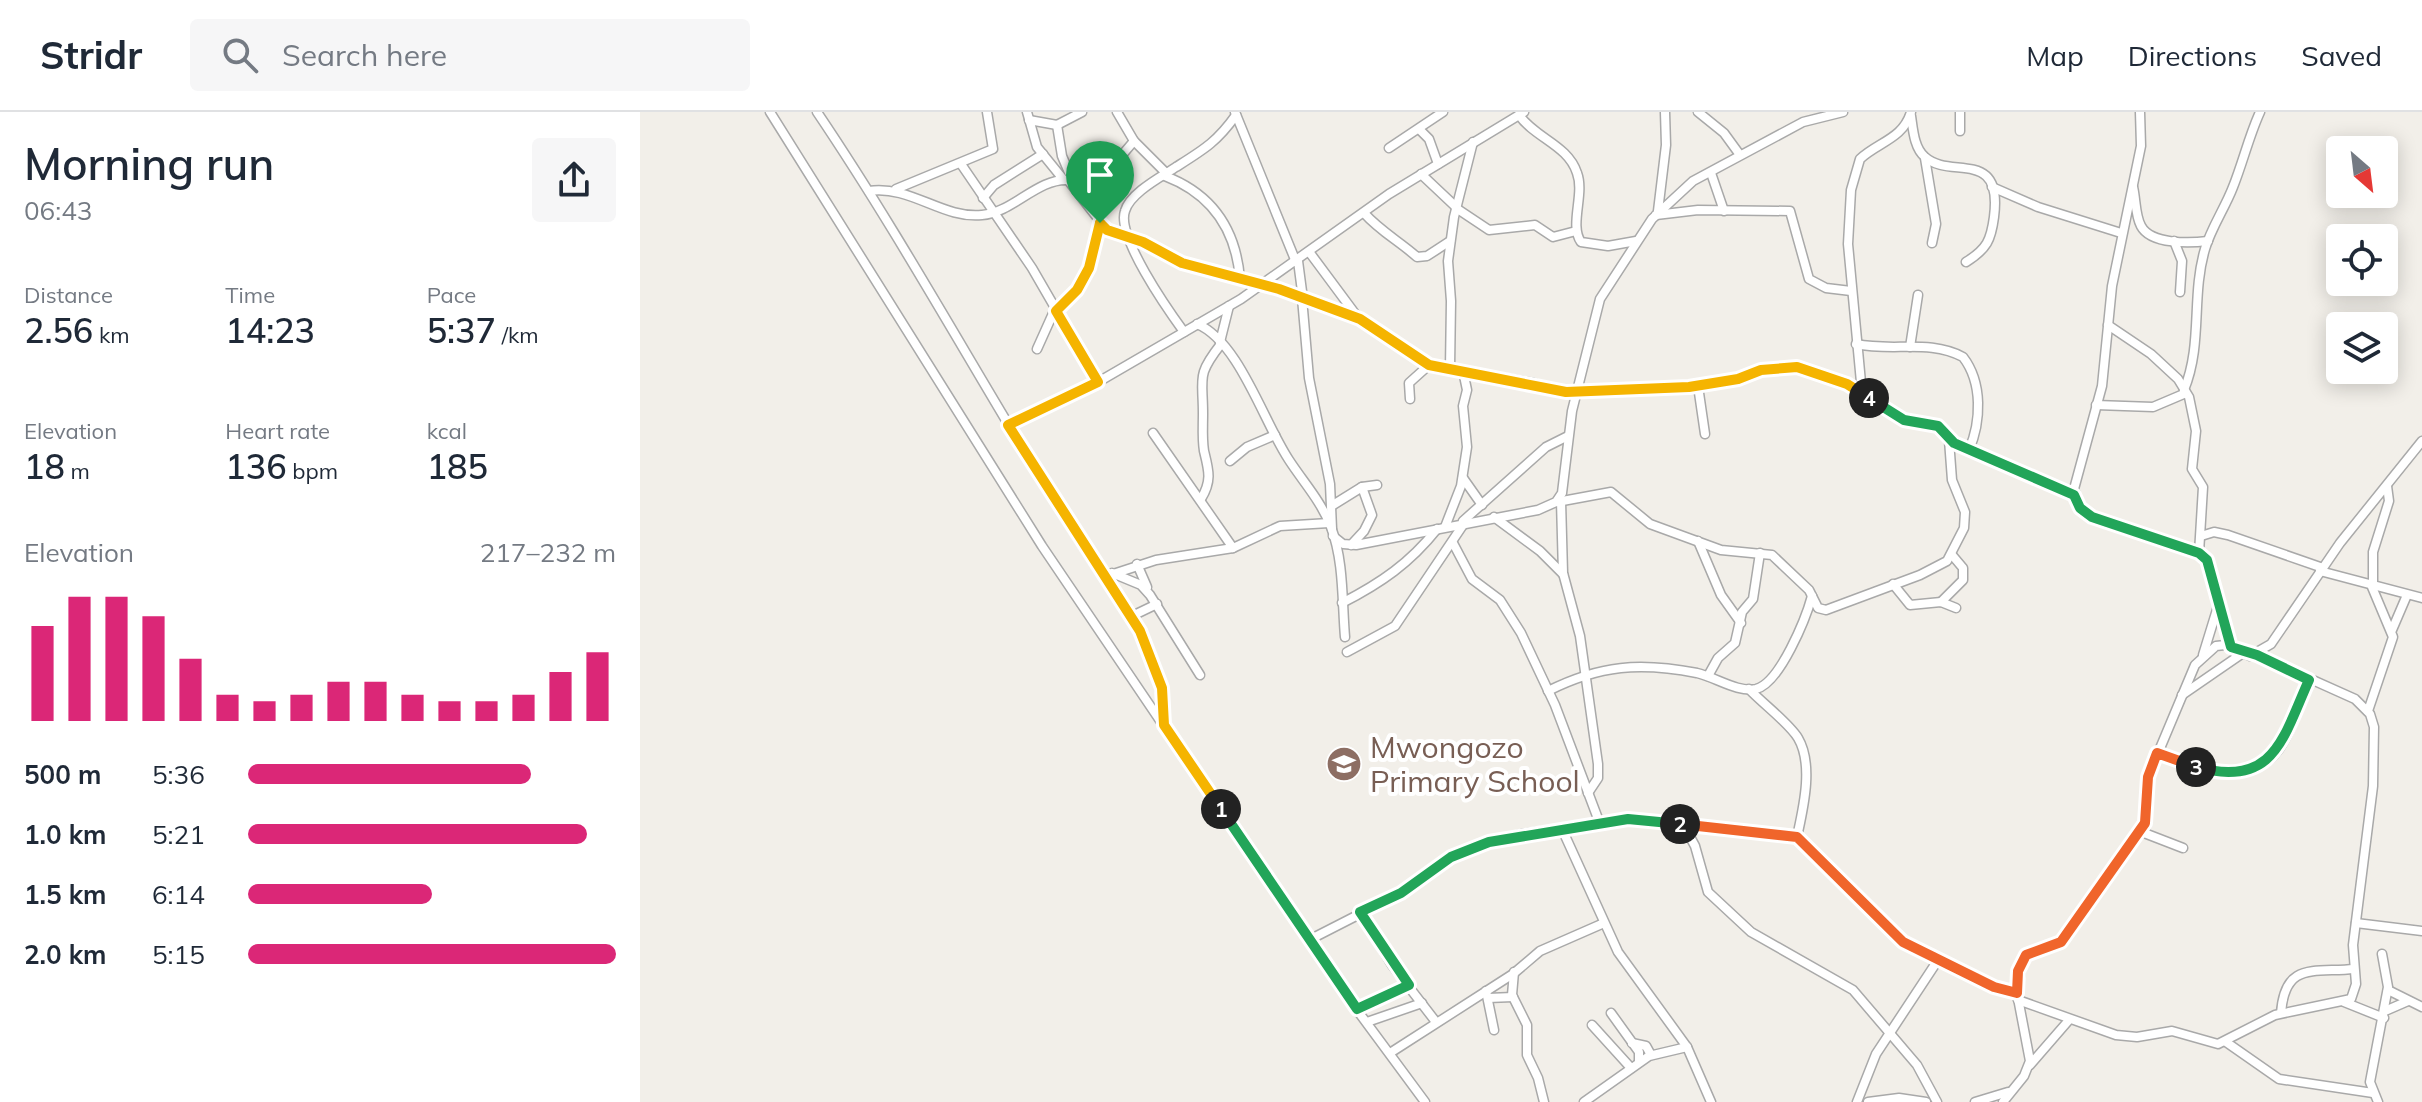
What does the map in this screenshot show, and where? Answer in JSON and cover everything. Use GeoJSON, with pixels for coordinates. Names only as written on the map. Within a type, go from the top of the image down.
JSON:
{"type":"FeatureCollection","features":[{"type":"Feature","properties":{"kind":"street"},"geometry":{"type":"LineString","coordinates":[[770,112],[1036,536],[1309,940],[1425,1102]]}},
{"type":"Feature","properties":{"kind":"street"},"geometry":{"type":"LineString","coordinates":[[817,112],[869,191],[1008,425],[1108,575],[1153,658],[1162,688],[1164,725]]}},
{"type":"Feature","properties":{"kind":"street"},"geometry":{"type":"LineString","coordinates":[[869,191],[896,189],[993,149],[987,112]]}},
{"type":"Feature","properties":{"kind":"street"},"geometry":{"type":"LineString","coordinates":[[1028,116],[1057,125],[1082,112]]}},
{"type":"Feature","properties":{"kind":"street"},"geometry":{"type":"LineString","coordinates":[[1117,112],[1134,141],[1166,175],[1191,188],[1216,208],[1237,249],[1240,279]]}},
{"type":"Feature","properties":{"kind":"street"},"geometry":{"type":"LineString","coordinates":[[1389,148],[1443,112],[1453,112]]}},
{"type":"Feature","properties":{"kind":"street"},"geometry":{"type":"LineString","coordinates":[[1656,214],[1666,145],[1665,112]]}},
{"type":"Feature","properties":{"kind":"street"},"geometry":{"type":"LineString","coordinates":[[1698,112],[1724,133],[1740,155]]}},
{"type":"Feature","properties":{"kind":"street"},"geometry":{"type":"LineString","coordinates":[[1588,793],[1599,773],[1580,636],[1563,574],[1559,501],[1568,436],[1600,299],[1636,241],[1656,214],[1682,188],[1803,122],[1843,112]]}},
{"type":"Feature","properties":{"kind":"street"},"geometry":{"type":"LineString","coordinates":[[1960,112],[1960,131]]}},
{"type":"Feature","properties":{"kind":"street"},"geometry":{"type":"LineString","coordinates":[[2140,112],[2141,146],[2121,233],[2096,405],[2074,495],[2080,508],[2092,517],[2199,553],[2211,567],[2231,647]]}},
{"type":"Feature","properties":{"kind":"street"},"geometry":{"type":"LineString","coordinates":[[2096,405],[2153,407],[2185,391],[2196,354],[2198,305],[2208,241],[2234,186],[2242,153],[2260,112]]}},
{"type":"Feature","properties":{"kind":"street"},"geometry":{"type":"LineString","coordinates":[[1184,332],[1129,239],[1123,219],[1128,203],[1209,149],[1236,113]]}},
{"type":"Feature","properties":{"kind":"street"},"geometry":{"type":"LineString","coordinates":[[1236,113],[1297,262],[1309,378],[1333,505],[1331,529],[1345,637]]}},
{"type":"Feature","properties":{"kind":"street"},"geometry":{"type":"LineString","coordinates":[[1008,425],[1098,382],[1229,306],[1421,174],[1519,114],[1529,129],[1562,150],[1573,163],[1580,191],[1576,231],[1581,242],[1608,246],[1636,241]]}},
{"type":"Feature","properties":{"kind":"street"},"geometry":{"type":"LineString","coordinates":[[1911,114],[1917,145],[1925,157],[1936,224],[1932,243]]}},
{"type":"Feature","properties":{"kind":"street"},"geometry":{"type":"LineString","coordinates":[[1862,393],[1851,291],[1848,219],[1855,169],[1867,152],[1895,138],[1911,114]]}},
{"type":"Feature","properties":{"kind":"street"},"geometry":{"type":"LineString","coordinates":[[1028,116],[1043,154],[1063,179],[1078,190]]}},
{"type":"Feature","properties":{"kind":"street"},"geometry":{"type":"LineString","coordinates":[[1057,125],[1062,156],[1078,190],[1107,230],[1182,263],[1261,285],[1360,319],[1429,365],[1533,383],[1557,392],[1698,386],[1761,370],[1797,367],[1847,384],[1904,420],[1938,426],[1949,440],[2074,495]]}},
{"type":"Feature","properties":{"kind":"street"},"geometry":{"type":"LineString","coordinates":[[1419,129],[1429,139],[1438,164]]}},
{"type":"Feature","properties":{"kind":"street"},"geometry":{"type":"LineString","coordinates":[[1078,190],[1111,168],[1134,141]]}},
{"type":"Feature","properties":{"kind":"street"},"geometry":{"type":"LineString","coordinates":[[1450,368],[1451,295],[1447,272],[1450,241],[1473,142]]}},
{"type":"Feature","properties":{"kind":"street"},"geometry":{"type":"LineString","coordinates":[[983,198],[994,185],[1043,154]]}},
{"type":"Feature","properties":{"kind":"street"},"geometry":{"type":"LineString","coordinates":[[1925,157],[1936,163],[1969,167],[1985,175],[1992,187],[1996,203],[1990,241],[1985,250],[1966,262]]}},
{"type":"Feature","properties":{"kind":"street"},"geometry":{"type":"LineString","coordinates":[[961,164],[1098,382]]}},
{"type":"Feature","properties":{"kind":"street"},"geometry":{"type":"LineString","coordinates":[[1711,173],[1724,211]]}},
{"type":"Feature","properties":{"kind":"street"},"geometry":{"type":"LineString","coordinates":[[1421,174],[1456,207],[1489,230],[1535,225],[1553,237],[1576,231]]}},
{"type":"Feature","properties":{"kind":"street"},"geometry":{"type":"LineString","coordinates":[[896,189],[956,212],[979,216],[1063,179]]}},
{"type":"Feature","properties":{"kind":"street"},"geometry":{"type":"LineString","coordinates":[[2132,182],[2143,229],[2174,241],[2208,241]]}},
{"type":"Feature","properties":{"kind":"street"},"geometry":{"type":"LineString","coordinates":[[1992,187],[2038,207],[2121,233]]}},
{"type":"Feature","properties":{"kind":"street"},"geometry":{"type":"LineString","coordinates":[[1656,214],[1790,211],[1809,279],[1826,288],[1851,291]]}},
{"type":"Feature","properties":{"kind":"street"},"geometry":{"type":"LineString","coordinates":[[1364,213],[1383,234],[1402,242],[1417,257],[1427,256],[1450,241]]}},
{"type":"Feature","properties":{"kind":"street"},"geometry":{"type":"LineString","coordinates":[[1037,349],[1055,310],[1077,290],[1089,268],[1100,223]]}},
{"type":"Feature","properties":{"kind":"street"},"geometry":{"type":"LineString","coordinates":[[2174,241],[2182,261],[2180,292]]}},
{"type":"Feature","properties":{"kind":"street"},"geometry":{"type":"LineString","coordinates":[[1310,253],[1360,319]]}},
{"type":"Feature","properties":{"kind":"street"},"geometry":{"type":"LineString","coordinates":[[1910,347],[1918,295]]}},
{"type":"Feature","properties":{"kind":"street"},"geometry":{"type":"LineString","coordinates":[[1201,499],[1208,488],[1210,472],[1202,436],[1200,383],[1207,362],[1220,343],[1229,306]]}},
{"type":"Feature","properties":{"kind":"street"},"geometry":{"type":"LineString","coordinates":[[1197,324],[1220,343],[1275,435],[1314,492],[1331,529],[1350,545]]}},
{"type":"Feature","properties":{"kind":"street"},"geometry":{"type":"LineString","coordinates":[[2108,325],[2151,354],[2185,391],[2195,415],[2192,469],[2203,487],[2199,553]]}},
{"type":"Feature","properties":{"kind":"street"},"geometry":{"type":"LineString","coordinates":[[1856,344],[1935,346],[1950,350],[1967,363],[1978,402],[1978,421],[1969,450]]}},
{"type":"Feature","properties":{"kind":"street"},"geometry":{"type":"LineString","coordinates":[[1410,399],[1409,383],[1429,365]]}},
{"type":"Feature","properties":{"kind":"street"},"geometry":{"type":"LineString","coordinates":[[1342,603],[1389,578],[1409,562],[1441,527],[1463,478],[1467,447],[1463,406],[1467,390],[1463,371]]}},
{"type":"Feature","properties":{"kind":"street"},"geometry":{"type":"LineString","coordinates":[[1698,386],[1705,434]]}},
{"type":"Feature","properties":{"kind":"street"},"geometry":{"type":"LineString","coordinates":[[1153,433],[1233,548]]}},
{"type":"Feature","properties":{"kind":"street"},"geometry":{"type":"LineString","coordinates":[[1230,461],[1247,447],[1275,435]]}},
{"type":"Feature","properties":{"kind":"street"},"geometry":{"type":"LineString","coordinates":[[1347,652],[1395,626],[1453,543],[1462,523],[1546,447],[1568,436]]}},
{"type":"Feature","properties":{"kind":"street"},"geometry":{"type":"LineString","coordinates":[[1350,545],[1538,510],[1559,501],[1611,492],[1650,524],[1721,550],[1772,555],[1812,596],[1818,608],[1826,610],[1920,575],[1947,561],[1952,555],[1964,528],[1965,512],[1952,480],[1949,440]]}},
{"type":"Feature","properties":{"kind":"street"},"geometry":{"type":"LineString","coordinates":[[2257,655],[2271,644],[2322,569],[2422,441]]}},
{"type":"Feature","properties":{"kind":"street"},"geometry":{"type":"LineString","coordinates":[[1463,478],[1481,506],[1540,551],[1563,574]]}},
{"type":"Feature","properties":{"kind":"street"},"geometry":{"type":"LineString","coordinates":[[1333,505],[1362,487],[1377,485]]}},
{"type":"Feature","properties":{"kind":"street"},"geometry":{"type":"LineString","coordinates":[[2387,486],[2389,501],[2373,552],[2373,587],[2392,630]]}},
{"type":"Feature","properties":{"kind":"street"},"geometry":{"type":"LineString","coordinates":[[1350,545],[1364,531],[1372,515],[1362,487]]}},
{"type":"Feature","properties":{"kind":"street"},"geometry":{"type":"LineString","coordinates":[[1108,575],[1137,564],[1233,548],[1280,526],[1331,529]]}},
{"type":"Feature","properties":{"kind":"street"},"geometry":{"type":"LineString","coordinates":[[2201,536],[2214,532],[2228,535],[2373,587],[2422,598]]}},
{"type":"Feature","properties":{"kind":"street"},"geometry":{"type":"LineString","coordinates":[[1697,540],[1721,595],[1741,623]]}},
{"type":"Feature","properties":{"kind":"street"},"geometry":{"type":"LineString","coordinates":[[1453,543],[1472,579],[1500,600],[1521,633],[1548,691],[1600,824]]}},
{"type":"Feature","properties":{"kind":"street"},"geometry":{"type":"LineString","coordinates":[[1708,676],[1718,658],[1735,643],[1742,612],[1753,599],[1760,553]]}},
{"type":"Feature","properties":{"kind":"street"},"geometry":{"type":"LineString","coordinates":[[1941,602],[1963,580],[1963,568],[1952,555]]}},
{"type":"Feature","properties":{"kind":"street"},"geometry":{"type":"LineString","coordinates":[[1137,564],[1148,592]]}},
{"type":"Feature","properties":{"kind":"street"},"geometry":{"type":"LineString","coordinates":[[1108,575],[1141,585],[1148,592],[1200,675]]}},
{"type":"Feature","properties":{"kind":"street"},"geometry":{"type":"LineString","coordinates":[[1893,584],[1910,605],[1941,602],[1956,608]]}},
{"type":"Feature","properties":{"kind":"street"},"geometry":{"type":"LineString","coordinates":[[2368,711],[2380,685],[2392,630],[2407,595]]}},
{"type":"Feature","properties":{"kind":"street"},"geometry":{"type":"LineString","coordinates":[[1749,689],[1761,686],[1785,657],[1812,596]]}},
{"type":"Feature","properties":{"kind":"street"},"geometry":{"type":"LineString","coordinates":[[2029,1066],[2029,1049],[2017,997],[2018,971],[2026,955],[2061,942],[2145,823],[2148,777],[2181,696],[2203,656],[2219,602]]}},
{"type":"Feature","properties":{"kind":"street"},"geometry":{"type":"LineString","coordinates":[[1130,617],[1157,604]]}},
{"type":"Feature","properties":{"kind":"street"},"geometry":{"type":"LineString","coordinates":[[1309,940],[1401,893],[1451,857],[1470,848],[1522,834],[1628,819],[1683,824],[1797,837],[1903,942],[2069,1020],[2116,1035],[2137,1037],[2172,1031],[2207,1042],[2226,1042],[2281,1013],[2351,999],[2356,988],[2356,923],[2375,756],[2374,727],[2368,711],[2355,699],[2257,655],[2216,646],[2203,656]]}},
{"type":"Feature","properties":{"kind":"street"},"geometry":{"type":"LineString","coordinates":[[2181,696],[2243,653]]}},
{"type":"Feature","properties":{"kind":"street"},"geometry":{"type":"LineString","coordinates":[[1548,691],[1584,673],[1607,668],[1639,668],[1708,676],[1749,689],[1793,731],[1802,746],[1805,787],[1797,837]]}},
{"type":"Feature","properties":{"kind":"street"},"geometry":{"type":"LineString","coordinates":[[2157,753],[2214,772],[2253,770],[2279,750],[2309,680]]}},
{"type":"Feature","properties":{"kind":"street"},"geometry":{"type":"LineString","coordinates":[[1683,824],[1691,836],[1704,881],[1715,900],[1751,932],[1853,990],[1917,1065],[1937,1102]]}},
{"type":"Feature","properties":{"kind":"street"},"geometry":{"type":"LineString","coordinates":[[1562,829],[1618,952],[1687,1047],[1711,1102]]}},
{"type":"Feature","properties":{"kind":"street"},"geometry":{"type":"LineString","coordinates":[[2139,831],[2183,848]]}},
{"type":"Feature","properties":{"kind":"street"},"geometry":{"type":"LineString","coordinates":[[1360,912],[1436,1022]]}},
{"type":"Feature","properties":{"kind":"street"},"geometry":{"type":"LineString","coordinates":[[1390,1053],[1436,1022],[1487,994],[1562,939],[1604,923]]}},
{"type":"Feature","properties":{"kind":"street"},"geometry":{"type":"LineString","coordinates":[[2356,923],[2422,931]]}},
{"type":"Feature","properties":{"kind":"street"},"geometry":{"type":"LineString","coordinates":[[2378,1102],[2373,1093],[2372,1069],[2388,990],[2382,954]]}},
{"type":"Feature","properties":{"kind":"street"},"geometry":{"type":"LineString","coordinates":[[1857,1102],[1860,1087],[1889,1031],[1938,960]]}},
{"type":"Feature","properties":{"kind":"street"},"geometry":{"type":"LineString","coordinates":[[2281,1013],[2283,991],[2296,975],[2314,970],[2354,969]]}},
{"type":"Feature","properties":{"kind":"street"},"geometry":{"type":"LineString","coordinates":[[1514,972],[1513,997],[1527,1025],[1527,1055],[1538,1078],[1544,1102]]}},
{"type":"Feature","properties":{"kind":"street"},"geometry":{"type":"LineString","coordinates":[[1357,1009],[1409,985]]}},
{"type":"Feature","properties":{"kind":"street"},"geometry":{"type":"LineString","coordinates":[[2388,990],[2422,1007]]}},
{"type":"Feature","properties":{"kind":"street"},"geometry":{"type":"LineString","coordinates":[[1487,994],[1513,997]]}},
{"type":"Feature","properties":{"kind":"street"},"geometry":{"type":"LineString","coordinates":[[1487,994],[1494,1030]]}},
{"type":"Feature","properties":{"kind":"street"},"geometry":{"type":"LineString","coordinates":[[2344,1002],[2385,1014],[2408,1001]]}},
{"type":"Feature","properties":{"kind":"street"},"geometry":{"type":"LineString","coordinates":[[1367,1022],[1422,1003]]}},
{"type":"Feature","properties":{"kind":"street"},"geometry":{"type":"LineString","coordinates":[[1611,1013],[1639,1052],[1639,1062]]}},
{"type":"Feature","properties":{"kind":"street"},"geometry":{"type":"LineString","coordinates":[[2003,1102],[2069,1020]]}},
{"type":"Feature","properties":{"kind":"street"},"geometry":{"type":"LineString","coordinates":[[1592,1025],[1631,1068]]}},
{"type":"Feature","properties":{"kind":"street"},"geometry":{"type":"LineString","coordinates":[[2226,1042],[2279,1079],[2373,1093]]}},
{"type":"Feature","properties":{"kind":"street"},"geometry":{"type":"LineString","coordinates":[[1632,1043],[1646,1046],[1651,1055]]}},
{"type":"Feature","properties":{"kind":"street"},"geometry":{"type":"LineString","coordinates":[[1584,1102],[1651,1055],[1687,1047]]}},
{"type":"Feature","properties":{"kind":"street"},"geometry":{"type":"LineString","coordinates":[[1975,1102],[2011,1091]]}},
{"type":"Feature","properties":{"kind":"street"},"geometry":{"type":"LineString","coordinates":[[1868,1102],[1880,1098],[1926,1102]]}},
{"type":"Feature","properties":{"kind":"place","name":"Mwongozo Primary School"},"geometry":{"type":"Point","coordinates":[1344,764]}},
{"type":"Feature","properties":{"kind":"route"},"geometry":{"type":"LineString","coordinates":[[1100,223],[1107,230],[1143,242],[1182,263],[1279,289],[1360,319],[1429,365],[1533,383],[1557,392],[1689,387],[1738,379],[1780,367],[1797,367],[1821,374],[1847,384],[1904,420],[1938,426],[1954,443],[2074,495],[2080,508],[2092,517],[2199,553],[2211,567],[2222,621],[2231,647],[2250,656],[2257,655],[2274,666],[2309,680],[2279,750],[2253,770],[2214,772],[2157,753],[2148,777],[2145,823],[2061,942],[2026,955],[2018,971],[2017,993],[1994,987],[1903,942],[1797,837],[1661,820],[1628,819],[1522,834],[1470,848],[1451,857],[1401,893],[1360,912],[1392,965],[1409,985],[1357,1009],[1164,725],[1162,688],[1153,658],[1140,631],[1008,425],[1098,382],[1056,311],[1077,290],[1089,268],[1095,232],[1100,223]]}}]}
